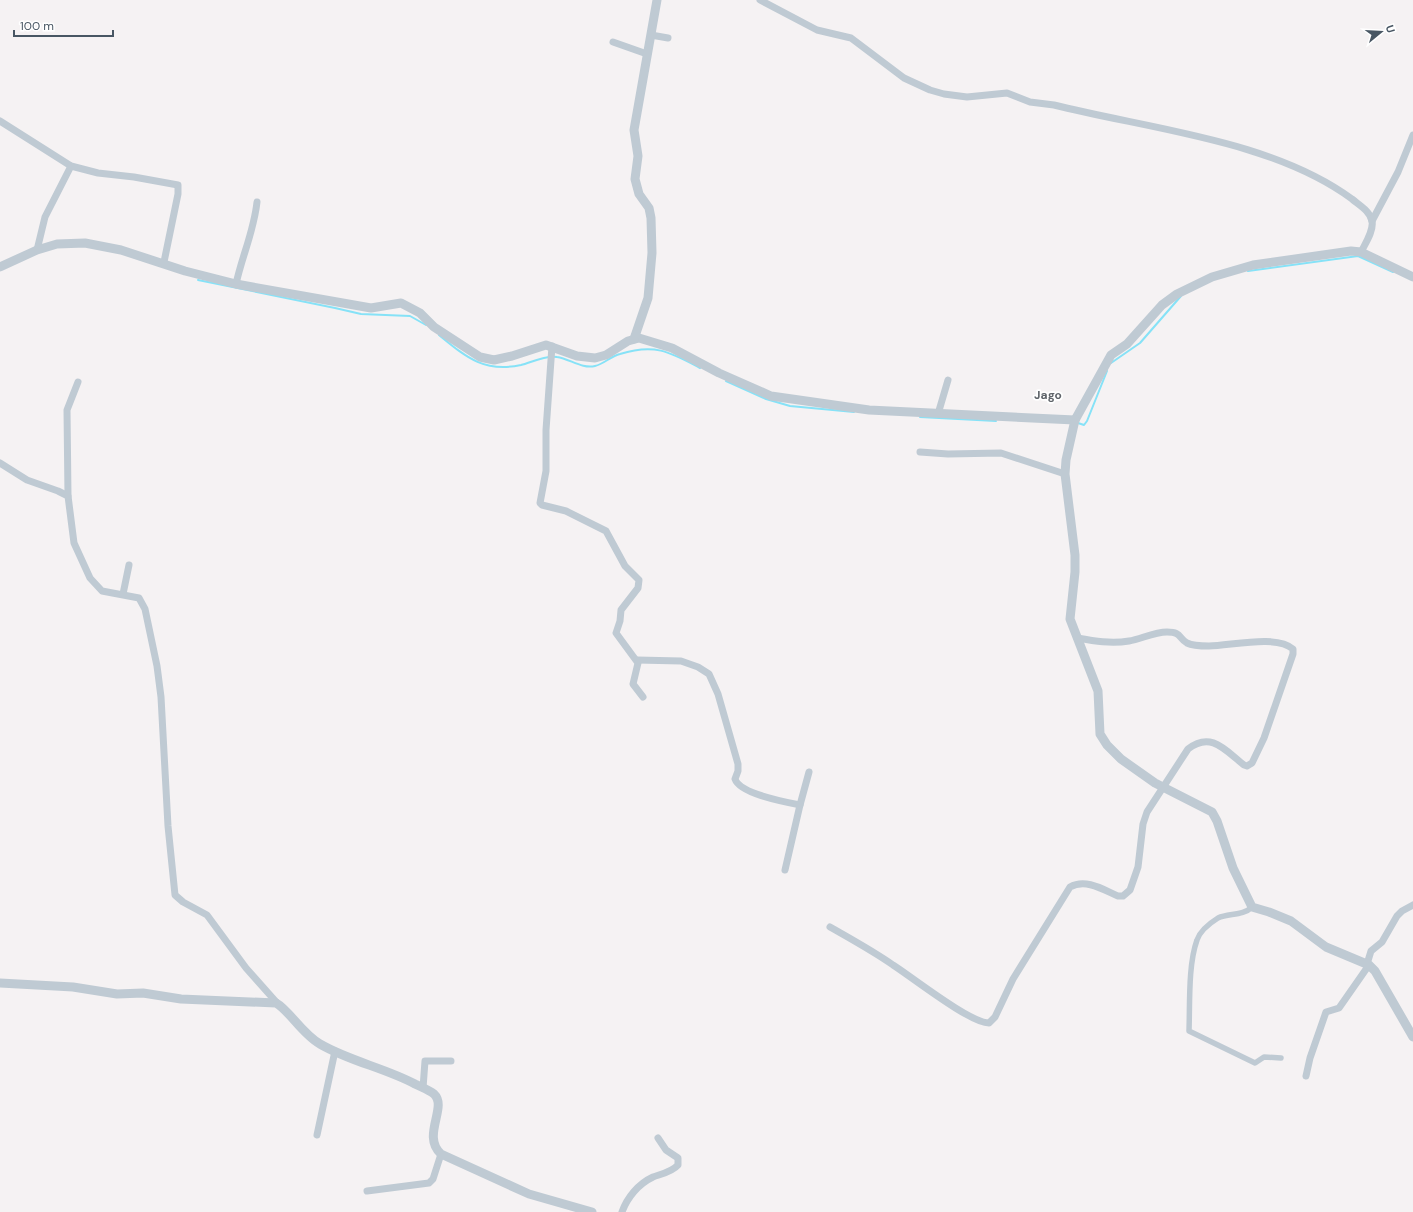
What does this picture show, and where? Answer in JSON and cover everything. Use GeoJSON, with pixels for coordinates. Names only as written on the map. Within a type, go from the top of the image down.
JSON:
{"type":"FeatureCollection","features":[{"type":"Feature","properties":{"kind":"street"},"geometry":{"type":"LineString","coordinates":[[634,339],[648,298],[652,253],[649,208],[636,186],[635,179],[638,156],[634,134],[657,0]]}},
{"type":"Feature","properties":{"kind":"street"},"geometry":{"type":"LineString","coordinates":[[765,1],[817,30],[851,38],[904,78],[930,90],[967,97],[1012,94],[1030,102],[1054,105],[1242,148],[1300,169],[1340,190],[1368,212],[1372,222]]}},
{"type":"Feature","properties":{"kind":"street"},"geometry":{"type":"LineString","coordinates":[[651,35],[668,38]]}},
{"type":"Feature","properties":{"kind":"street"},"geometry":{"type":"LineString","coordinates":[[613,42],[647,54]]}},
{"type":"Feature","properties":{"kind":"street"},"geometry":{"type":"LineString","coordinates":[[0,120],[71,166],[98,173],[134,177],[178,185],[178,194],[164,262]]}},
{"type":"Feature","properties":{"kind":"street"},"geometry":{"type":"LineString","coordinates":[[1361,252],[1369,237],[1372,222],[1398,172],[1413,135]]}},
{"type":"Feature","properties":{"kind":"street"},"geometry":{"type":"LineString","coordinates":[[37,250],[44,217],[71,166]]}},
{"type":"Feature","properties":{"kind":"street"},"geometry":{"type":"LineString","coordinates":[[236,284],[240,262],[246,251],[258,202]]}},
{"type":"Feature","properties":{"kind":"street"},"geometry":{"type":"LineString","coordinates":[[0,267],[37,250],[57,244],[85,243],[121,250],[164,262],[185,271],[236,284],[371,308],[401,303],[415,310],[434,327],[480,357],[487,359],[494,360],[512,356],[542,346],[577,356],[595,358],[606,355],[634,339],[644,338],[672,348],[719,373],[771,396],[869,410],[1075,423]]}},
{"type":"Feature","properties":{"kind":"street"},"geometry":{"type":"LineString","coordinates":[[1413,277],[1361,252],[1351,251],[1253,266],[1212,277],[1190,286],[1162,305],[1127,344],[1110,355],[1075,423],[1066,460],[1065,474],[1075,555],[1075,572],[1070,619],[1098,690],[1100,734],[1107,745],[1121,759],[1164,787],[1209,810],[1214,815],[1233,868],[1252,907],[1291,921],[1326,947],[1368,964],[1379,978],[1413,1037]]}},
{"type":"Feature","properties":{"kind":"street"},"geometry":{"type":"LineString","coordinates":[[552,348],[546,430],[546,470],[540,503],[542,505],[566,511],[606,531],[625,566],[639,580],[638,588],[620,610],[620,625],[616,633],[637,660],[638,666],[633,684],[643,697]]}},
{"type":"Feature","properties":{"kind":"street"},"geometry":{"type":"LineString","coordinates":[[938,414],[948,380]]}},
{"type":"Feature","properties":{"kind":"street"},"geometry":{"type":"LineString","coordinates":[[78,382],[67,410],[68,496],[74,543],[90,578],[102,591],[138,598],[144,605],[157,666],[161,697],[168,826],[175,895],[183,902],[204,912],[213,921],[232,950],[305,1034],[335,1051],[400,1076],[434,1094],[438,1102],[434,1140],[435,1147],[441,1154],[529,1194],[592,1212]]}},
{"type":"Feature","properties":{"kind":"street"},"geometry":{"type":"LineString","coordinates":[[920,452],[948,454],[1001,453],[1065,474]]}},
{"type":"Feature","properties":{"kind":"street"},"geometry":{"type":"LineString","coordinates":[[0,463],[27,480],[68,496]]}},
{"type":"Feature","properties":{"kind":"street"},"geometry":{"type":"LineString","coordinates":[[123,594],[129,565]]}},
{"type":"Feature","properties":{"kind":"street"},"geometry":{"type":"LineString","coordinates":[[830,927],[893,964],[914,980],[970,1016],[989,1023],[995,1017],[1013,979],[1070,887],[1088,884],[1118,896],[1123,896],[1130,890],[1138,867],[1143,824],[1147,812],[1188,749],[1196,742],[1211,742],[1220,746],[1244,765],[1247,766],[1252,763],[1264,738],[1292,661],[1293,649],[1283,644],[1257,641],[1198,646],[1186,643],[1178,634],[1169,632],[1113,643],[1077,638]]}},
{"type":"Feature","properties":{"kind":"street"},"geometry":{"type":"LineString","coordinates":[[637,660],[681,661],[705,670],[713,680],[718,694],[738,768],[735,779],[738,784],[775,800],[800,805]]}},
{"type":"Feature","properties":{"kind":"street"},"geometry":{"type":"LineString","coordinates":[[785,870],[809,772]]}},
{"type":"Feature","properties":{"kind":"street"},"geometry":{"type":"LineString","coordinates":[[1306,1076],[1310,1058],[1326,1012],[1340,1008],[1368,964],[1371,951],[1382,942],[1397,916],[1402,911],[1413,905]]}},
{"type":"Feature","properties":{"kind":"street"},"geometry":{"type":"LineString","coordinates":[[1252,907],[1248,911],[1219,918],[1202,931],[1197,940],[1191,976],[1189,1031],[1254,1063],[1264,1057],[1281,1058]]}},
{"type":"Feature","properties":{"kind":"street"},"geometry":{"type":"LineString","coordinates":[[0,983],[73,987],[117,994],[144,993],[181,999],[278,1004]]}},
{"type":"Feature","properties":{"kind":"street"},"geometry":{"type":"LineString","coordinates":[[316,1135],[335,1051]]}},
{"type":"Feature","properties":{"kind":"street"},"geometry":{"type":"LineString","coordinates":[[423,1088],[425,1061],[451,1061]]}},
{"type":"Feature","properties":{"kind":"street"},"geometry":{"type":"LineString","coordinates":[[622,1212],[630,1196],[636,1190],[651,1178],[674,1169],[678,1165],[678,1158],[666,1150],[658,1138]]}},
{"type":"Feature","properties":{"kind":"street"},"geometry":{"type":"LineString","coordinates":[[368,1191],[429,1183],[433,1179],[441,1154]]}},
{"type":"Feature","properties":{"kind":"waterway"},"geometry":{"type":"LineString","coordinates":[[1248,271],[1358,256],[1393,272]]}},
{"type":"Feature","properties":{"kind":"waterway"},"geometry":{"type":"LineString","coordinates":[[198,280],[361,314],[410,316],[426,325]]}},
{"type":"Feature","properties":{"kind":"waterway"},"geometry":{"type":"LineString","coordinates":[[1111,363],[1140,343],[1181,296]]}},
{"type":"Feature","properties":{"kind":"waterway"},"geometry":{"type":"LineString","coordinates":[[439,335],[467,356],[486,365],[496,367],[521,365],[544,358],[553,357],[562,358],[590,367],[601,364],[617,355],[643,349],[653,349],[671,354],[700,368]]}},
{"type":"Feature","properties":{"kind":"waterway"},"geometry":{"type":"LineString","coordinates":[[1078,423],[1084,425],[1087,421],[1107,371]]}},
{"type":"Feature","properties":{"kind":"waterway"},"geometry":{"type":"LineString","coordinates":[[726,381],[766,399],[790,406],[854,412]]}},
{"type":"Feature","properties":{"kind":"waterway"},"geometry":{"type":"LineString","coordinates":[[920,417],[996,421]]}},
{"type":"Feature","properties":{"kind":"district","name":"Jago"},"geometry":{"type":"Point","coordinates":[1048,395]}}]}
